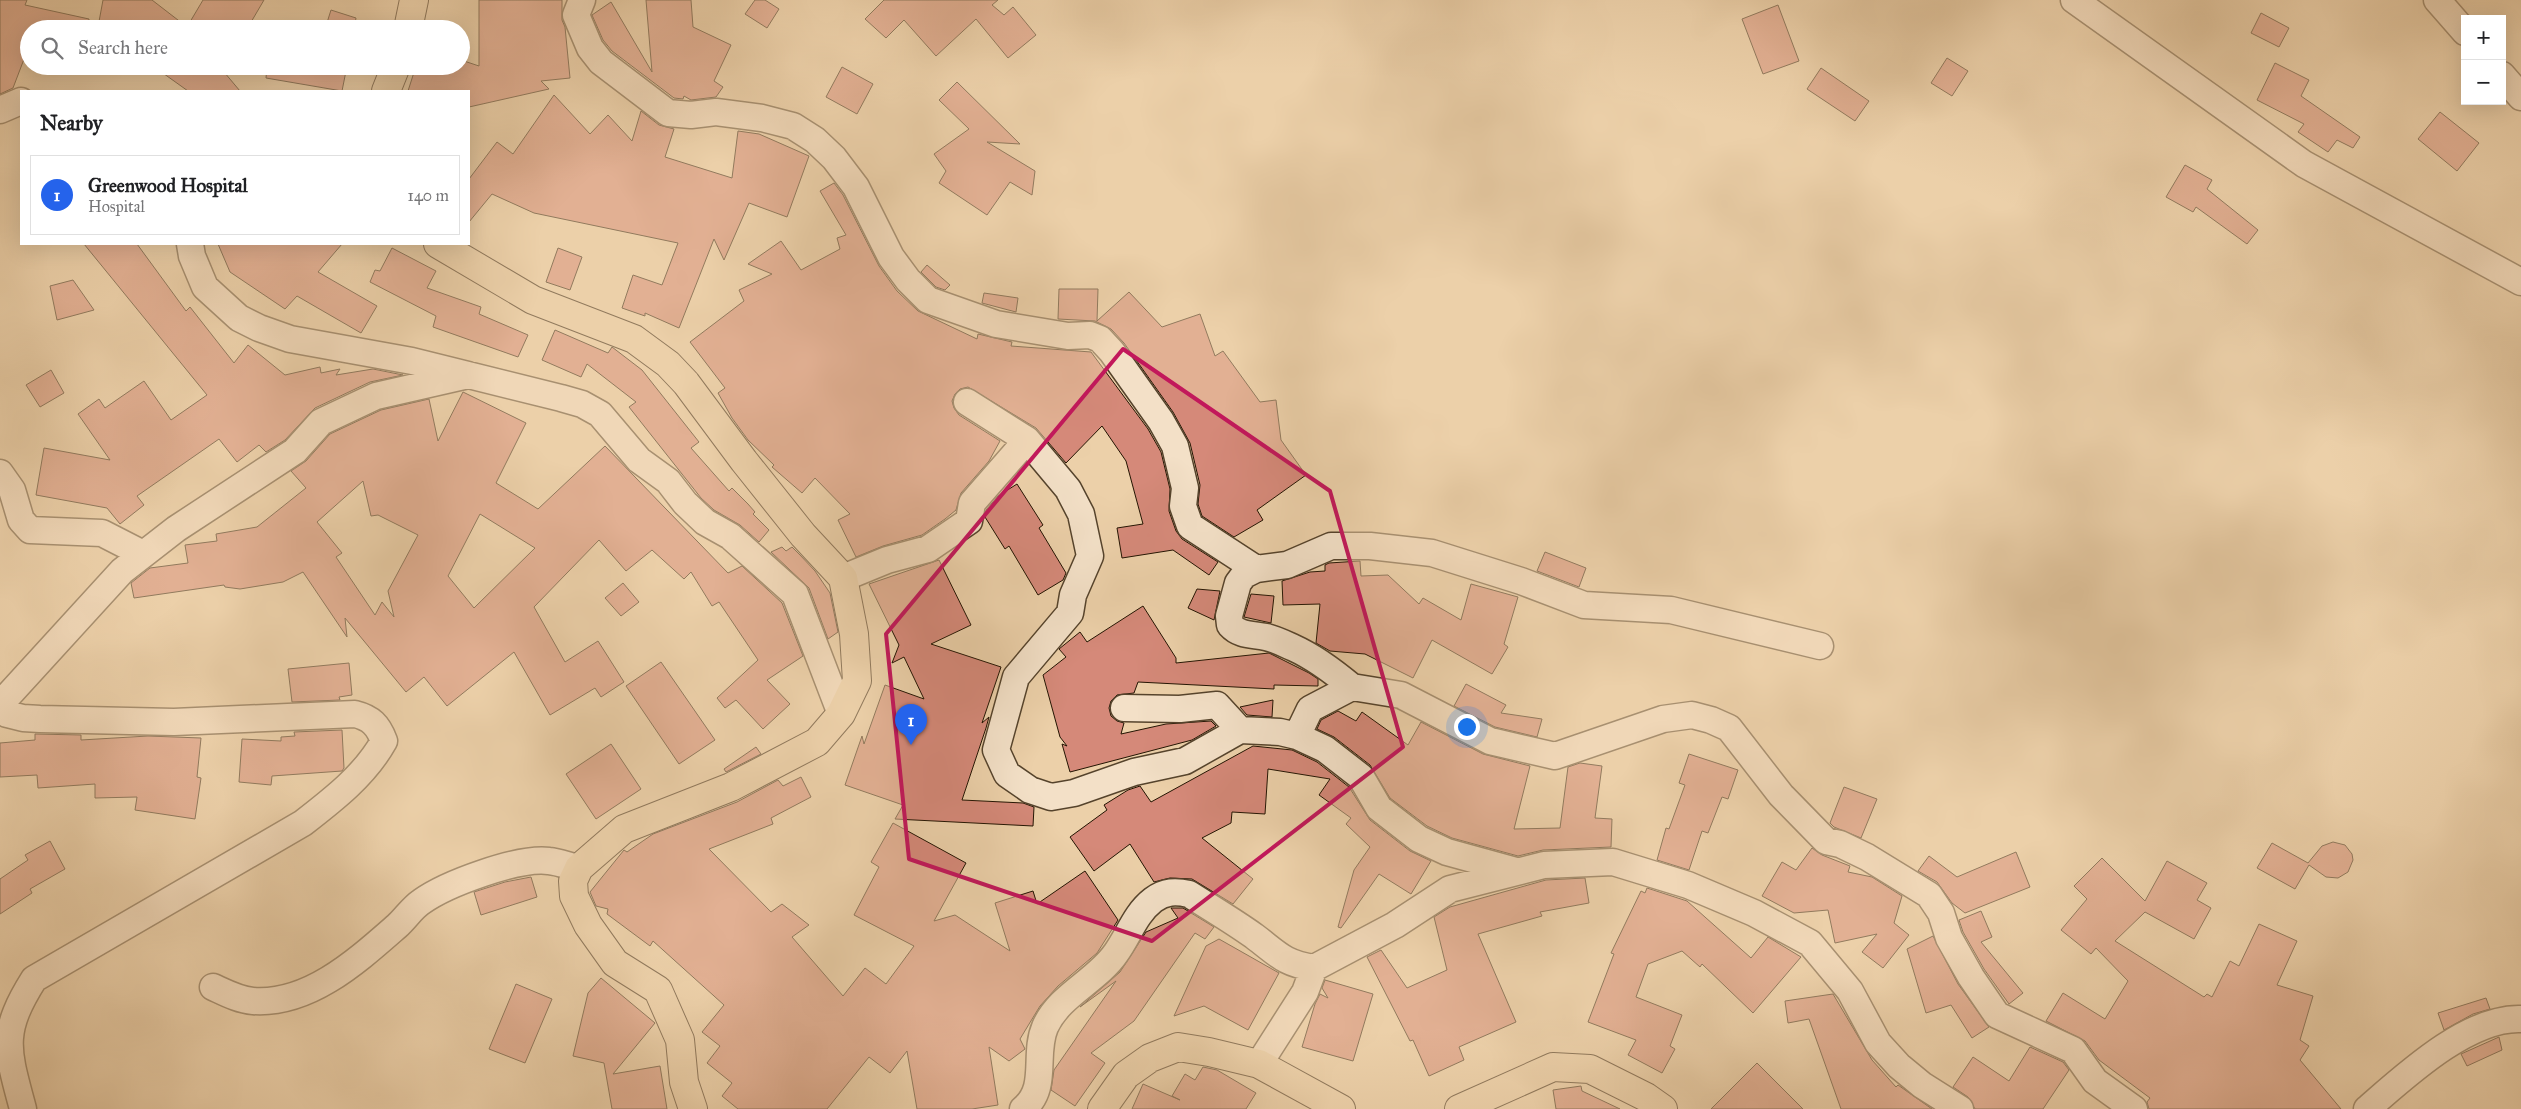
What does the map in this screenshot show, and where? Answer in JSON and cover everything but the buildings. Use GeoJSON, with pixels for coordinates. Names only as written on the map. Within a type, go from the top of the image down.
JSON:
{"type":"FeatureCollection","features":[{"type":"Feature","properties":{"kind":"highway"},"geometry":{"type":"LineString","coordinates":[[410,20],[414,0]]}},
{"type":"Feature","properties":{"kind":"highway"},"geometry":{"type":"LineString","coordinates":[[386,90],[392,75]]}},
{"type":"Feature","properties":{"kind":"highway"},"geometry":{"type":"LineString","coordinates":[[440,245],[533,300],[634,339],[668,364],[686,383],[744,461],[803,535],[843,578],[854,634],[857,681],[842,714],[817,742],[732,787],[624,829],[579,868],[573,881],[574,896],[588,925],[615,963],[658,990],[680,1040],[684,1082],[693,1109]]}},
{"type":"Feature","properties":{"kind":"highway"},"geometry":{"type":"LineString","coordinates":[[1102,1109],[1126,1075],[1150,1058],[1178,1048],[1209,1052],[1259,1064],[1341,1109]]}},
{"type":"Feature","properties":{"kind":"highway"},"geometry":{"type":"LineString","coordinates":[[1459,1109],[1553,1067],[1590,1069],[1663,1109]]}},
{"type":"Feature","properties":{"kind":"street"},"geometry":{"type":"LineString","coordinates":[[582,0],[576,15],[590,48],[601,62],[668,113],[691,115],[716,112],[762,118],[793,126],[816,140],[834,158],[856,187],[891,257],[908,280],[928,300],[996,324],[1068,336],[1090,335],[1100,339],[1112,352],[1161,421],[1175,446],[1185,488],[1183,506],[1190,526],[1256,569]]}},
{"type":"Feature","properties":{"kind":"street"},"geometry":{"type":"LineString","coordinates":[[2074,0],[2304,164],[2521,282]]}},
{"type":"Feature","properties":{"kind":"street"},"geometry":{"type":"LineString","coordinates":[[2436,0],[2461,28]]}},
{"type":"Feature","properties":{"kind":"street"},"geometry":{"type":"LineString","coordinates":[[2506,80],[2521,97]]}},
{"type":"Feature","properties":{"kind":"street"},"geometry":{"type":"LineString","coordinates":[[0,110],[20,101]]}},
{"type":"Feature","properties":{"kind":"street"},"geometry":{"type":"LineString","coordinates":[[190,245],[192,256],[205,287],[239,318],[290,339],[412,361],[582,404],[600,414],[639,460],[668,481],[685,503],[705,522],[730,536],[794,594],[842,714]]}},
{"type":"Feature","properties":{"kind":"street"},"geometry":{"type":"LineString","coordinates":[[23,1109],[5,1042],[8,1020],[18,999],[34,979],[304,822],[341,793],[374,758],[384,741],[379,729],[368,718],[355,714],[174,722],[40,719],[7,714],[3,705],[13,690],[122,571],[176,529],[294,451],[321,422],[376,396],[468,375]]}},
{"type":"Feature","properties":{"kind":"street"},"geometry":{"type":"LineString","coordinates":[[967,402],[1027,440],[1068,489],[1081,514],[1090,556],[1073,595],[1070,614],[1016,677],[996,750],[1007,774],[1030,790],[1051,797],[1074,793],[1134,772],[1185,761],[1240,730],[1280,732],[1297,736],[1325,748],[1343,761],[1361,777],[1379,808],[1419,839],[1447,852],[1516,871]]}},
{"type":"Feature","properties":{"kind":"street"},"geometry":{"type":"LineString","coordinates":[[843,578],[887,560],[928,549],[969,521],[972,503],[1027,440]]}},
{"type":"Feature","properties":{"kind":"street"},"geometry":{"type":"LineString","coordinates":[[0,473],[12,490],[21,520],[30,530],[102,533],[143,554]]}},
{"type":"Feature","properties":{"kind":"street"},"geometry":{"type":"LineString","coordinates":[[1820,646],[1671,610],[1584,605],[1521,581],[1432,553],[1370,546],[1330,546],[1287,565],[1256,569],[1244,575],[1238,582],[1229,616],[1230,625],[1234,630],[1247,635],[1266,637],[1294,648],[1318,660],[1352,687],[1401,695],[1490,741],[1555,756],[1663,719],[1692,715],[1711,720],[1729,728],[1781,795],[1826,841],[1840,844],[1867,857],[1929,895],[1941,913],[1949,938],[1971,978],[1997,1015],[2073,1050],[2095,1081],[2134,1109]]}},
{"type":"Feature","properties":{"kind":"street"},"geometry":{"type":"LineString","coordinates":[[1297,736],[1310,709],[1352,687]]}},
{"type":"Feature","properties":{"kind":"street"},"geometry":{"type":"LineString","coordinates":[[1124,708],[1180,709],[1216,705],[1240,730]]}},
{"type":"Feature","properties":{"kind":"street"},"geometry":{"type":"LineString","coordinates":[[213,987],[251,1001],[276,999],[307,990],[329,980],[372,947],[420,902],[448,887],[522,862],[548,860],[579,868]]}},
{"type":"Feature","properties":{"kind":"street"},"geometry":{"type":"LineString","coordinates":[[1023,1109],[1034,1098],[1037,1089],[1040,1070],[1040,1049],[1046,1026],[1078,988],[1116,953],[1138,916],[1153,900],[1165,893],[1178,891],[1189,894],[1255,937],[1279,957],[1297,965],[1314,968],[1395,925],[1450,889],[1544,865],[1613,862],[1688,885],[1762,917],[1810,943],[1850,990],[1878,1043],[1899,1066],[1922,1085],[1960,1109]]}},
{"type":"Feature","properties":{"kind":"street"},"geometry":{"type":"LineString","coordinates":[[1259,1064],[1305,992],[1314,968]]}},
{"type":"Feature","properties":{"kind":"street"},"geometry":{"type":"LineString","coordinates":[[2368,1109],[2401,1080],[2456,1041],[2479,1028],[2507,1019],[2521,1019]]}},
{"type":"Feature","properties":{"kind":"highlighted area"},"geometry":{"type":"Polygon","coordinates":[[[1123,349],[1330,491],[1403,747],[1152,941],[909,859],[886,634],[1123,349]]]}},
{"type":"Feature","properties":{"kind":"place","name":"Greenwood Hospital"},"geometry":{"type":"Point","coordinates":[911,745]}}]}
